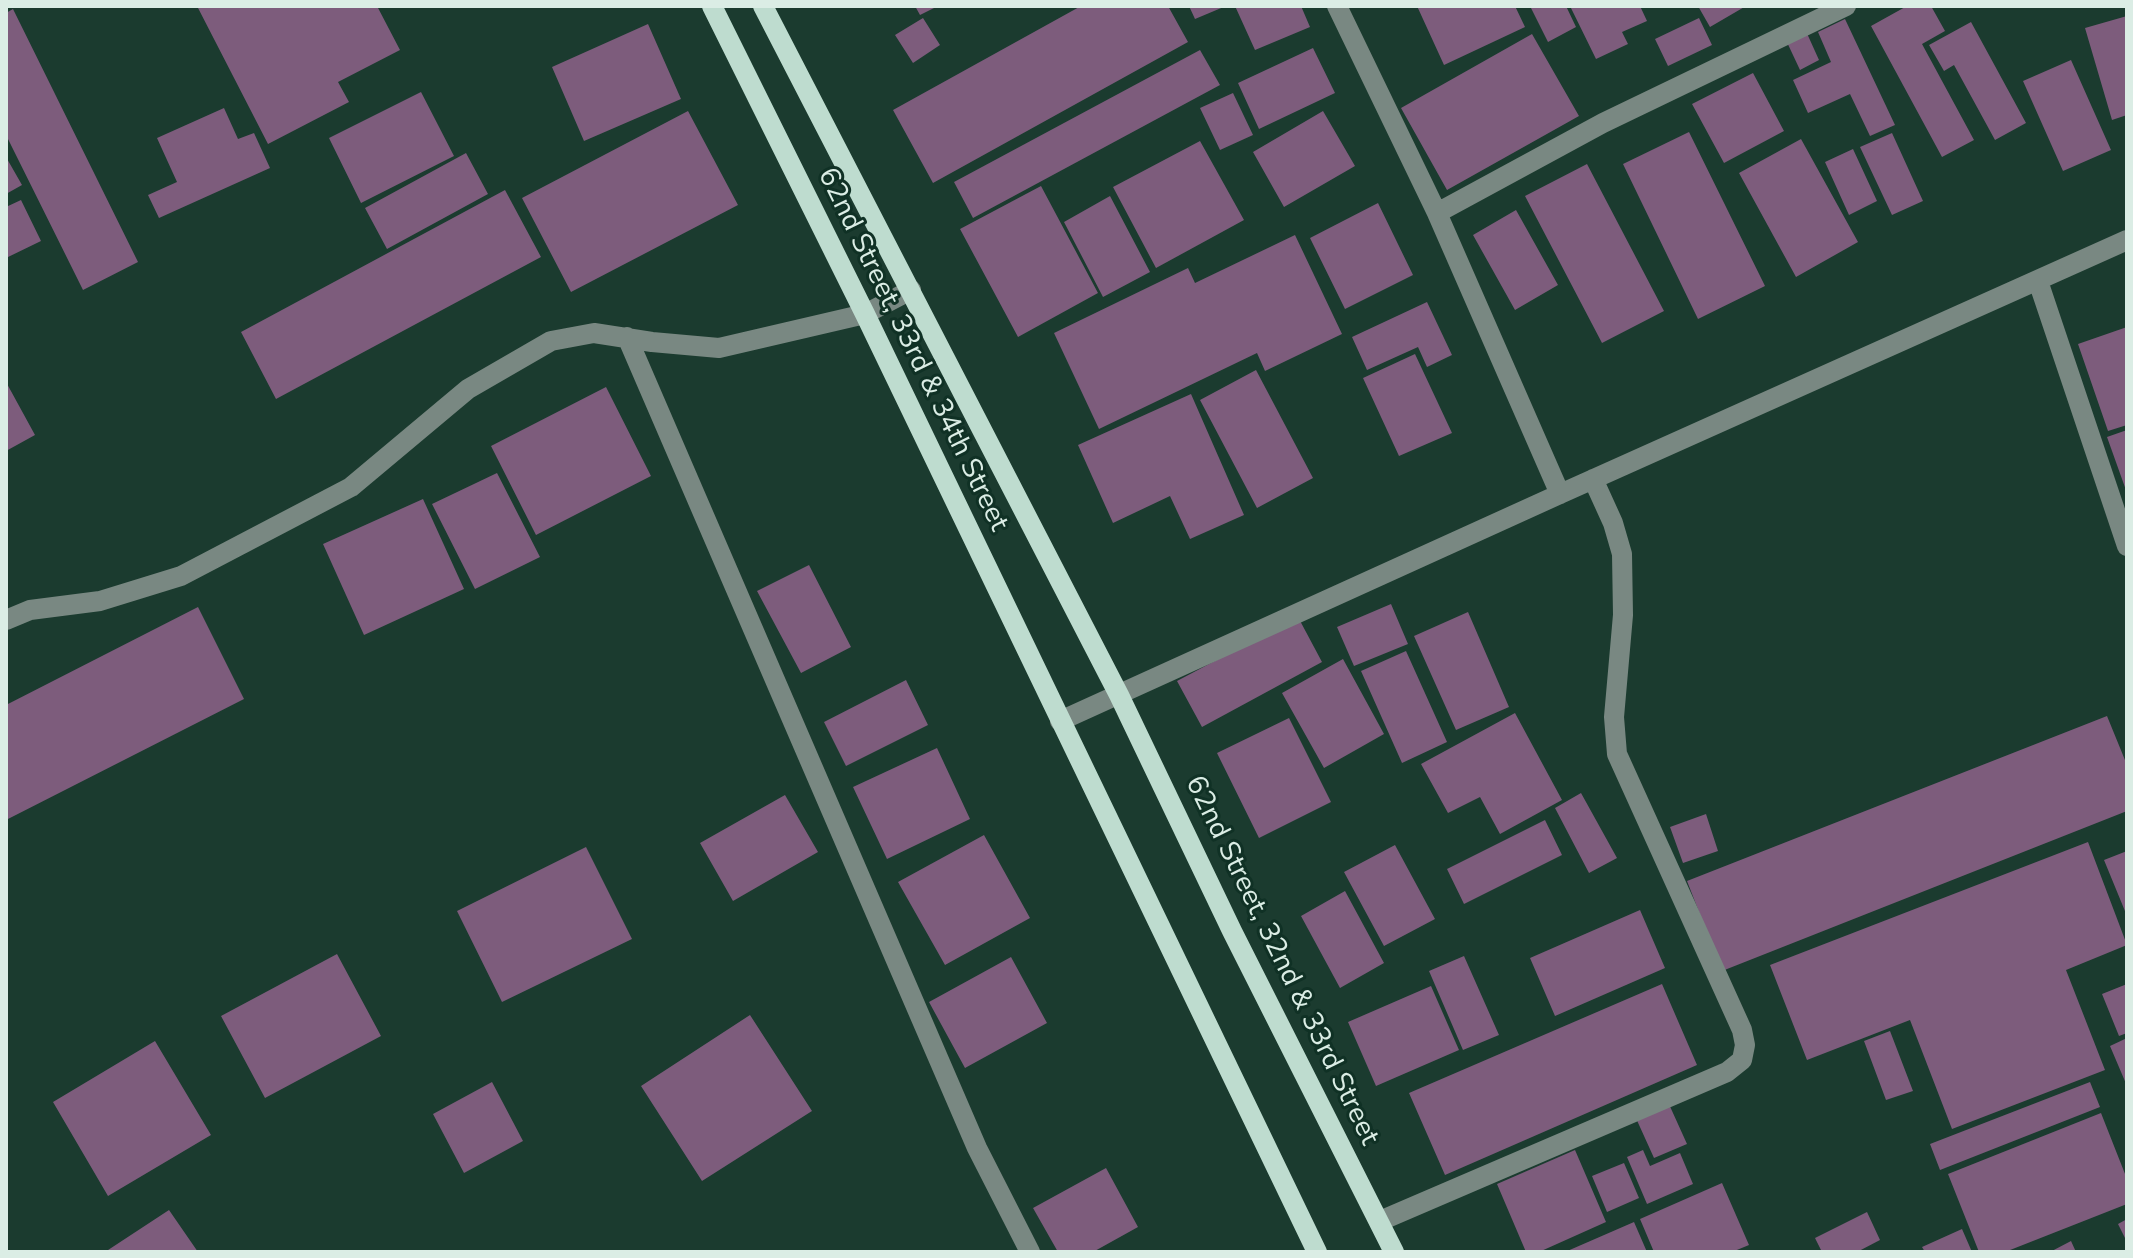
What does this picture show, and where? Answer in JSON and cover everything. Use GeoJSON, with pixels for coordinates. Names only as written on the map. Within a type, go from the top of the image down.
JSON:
{"type":"FeatureCollection","features":[{"type":"Feature","properties":{"kind":"main road","name":"62nd Street, 33rd & 34th Street"},"geometry":{"type":"LineString","coordinates":[[712,6],[865,314],[1060,721]]}},
{"type":"Feature","properties":{"kind":"main road","name":"62nd Street, 33rd & 34th Street"},"geometry":{"type":"LineString","coordinates":[[763,6],[1119,695]]}},
{"type":"Feature","properties":{"kind":"main road","name":"62nd Street, 32nd & 33rd Street"},"geometry":{"type":"LineString","coordinates":[[1119,695],[1232,931],[1394,1252]]}},
{"type":"Feature","properties":{"kind":"main road"},"geometry":{"type":"LineString","coordinates":[[1060,721],[1317,1252]]}},
{"type":"Feature","properties":{"kind":"street"},"geometry":{"type":"LineString","coordinates":[[1337,6],[1437,213],[1560,494]]}},
{"type":"Feature","properties":{"kind":"street"},"geometry":{"type":"LineString","coordinates":[[1437,213],[1603,123],[1846,6]]}},
{"type":"Feature","properties":{"kind":"street"},"geometry":{"type":"LineString","coordinates":[[1060,721],[2127,240]]}},
{"type":"Feature","properties":{"kind":"street"},"geometry":{"type":"LineString","coordinates":[[2038,281],[2127,546]]}},
{"type":"Feature","properties":{"kind":"street"},"geometry":{"type":"LineString","coordinates":[[6,620],[30,610],[100,601],[181,576],[351,487],[468,389],[551,341],[594,333],[719,348],[865,314],[911,290]]}},
{"type":"Feature","properties":{"kind":"street"},"geometry":{"type":"LineString","coordinates":[[627,337],[977,1148],[1030,1252]]}},
{"type":"Feature","properties":{"kind":"street"},"geometry":{"type":"LineString","coordinates":[[1380,1221],[1727,1072],[1742,1060],[1745,1045],[1742,1030],[1617,754],[1614,717],[1623,615],[1622,554],[1613,523],[1593,479]]}},
{"type":"Feature","properties":{"kind":"building"},"geometry":{"type":"Polygon","coordinates":[[[197,6],[377,6],[400,50],[338,82],[349,102],[268,144],[197,6]]]}},
{"type":"Feature","properties":{"kind":"building"},"geometry":{"type":"Polygon","coordinates":[[[915,6],[938,6],[920,15],[915,6]]]}},
{"type":"Feature","properties":{"kind":"building"},"geometry":{"type":"Polygon","coordinates":[[[1081,6],[1168,6],[1188,42],[933,183],[893,110],[1081,6]]]}},
{"type":"Feature","properties":{"kind":"building"},"geometry":{"type":"Polygon","coordinates":[[[1189,6],[1226,6],[1195,19],[1189,6]]]}},
{"type":"Feature","properties":{"kind":"building"},"geometry":{"type":"Polygon","coordinates":[[[1235,6],[1301,6],[1310,27],[1255,50],[1235,6]]]}},
{"type":"Feature","properties":{"kind":"building"},"geometry":{"type":"Polygon","coordinates":[[[1417,6],[1515,6],[1525,27],[1444,65],[1417,6]]]}},
{"type":"Feature","properties":{"kind":"building"},"geometry":{"type":"Polygon","coordinates":[[[1530,6],[1566,6],[1576,27],[1548,42],[1530,6]]]}},
{"type":"Feature","properties":{"kind":"building"},"geometry":{"type":"Polygon","coordinates":[[[1570,6],[1640,6],[1647,21],[1622,32],[1628,44],[1596,59],[1570,6]]]}},
{"type":"Feature","properties":{"kind":"building"},"geometry":{"type":"Polygon","coordinates":[[[1698,6],[1746,6],[1710,27],[1698,6]]]}},
{"type":"Feature","properties":{"kind":"building"},"geometry":{"type":"Polygon","coordinates":[[[1907,6],[1931,6],[1945,31],[1922,44],[1974,140],[1942,157],[1871,26],[1907,6]]]}},
{"type":"Feature","properties":{"kind":"building"},"geometry":{"type":"Polygon","coordinates":[[[13,9],[138,262],[83,290],[6,135],[6,13],[13,9]]]}},
{"type":"Feature","properties":{"kind":"building"},"geometry":{"type":"Polygon","coordinates":[[[2127,16],[2127,115],[2112,120],[2085,28],[2127,16]]]}},
{"type":"Feature","properties":{"kind":"building"},"geometry":{"type":"Polygon","coordinates":[[[923,18],[940,45],[913,63],[895,35],[923,18]]]}},
{"type":"Feature","properties":{"kind":"building"},"geometry":{"type":"Polygon","coordinates":[[[1699,18],[1712,45],[1668,66],[1655,39],[1699,18]]]}},
{"type":"Feature","properties":{"kind":"building"},"geometry":{"type":"Polygon","coordinates":[[[1845,19],[1895,125],[1870,136],[1850,94],[1808,113],[1793,80],[1831,62],[1818,32],[1845,19]]]}},
{"type":"Feature","properties":{"kind":"building"},"geometry":{"type":"Polygon","coordinates":[[[1971,22],[2026,123],[1995,140],[1954,65],[1944,71],[1929,45],[1971,22]]]}},
{"type":"Feature","properties":{"kind":"building"},"geometry":{"type":"Polygon","coordinates":[[[648,24],[681,99],[584,141],[552,67],[648,24]]]}},
{"type":"Feature","properties":{"kind":"building"},"geometry":{"type":"Polygon","coordinates":[[[1805,29],[1819,60],[1800,70],[1785,38],[1805,29]]]}},
{"type":"Feature","properties":{"kind":"building"},"geometry":{"type":"Polygon","coordinates":[[[1532,34],[1579,116],[1447,190],[1401,108],[1532,34]]]}},
{"type":"Feature","properties":{"kind":"building"},"geometry":{"type":"Polygon","coordinates":[[[1313,48],[1335,93],[1259,129],[1238,83],[1313,48]]]}},
{"type":"Feature","properties":{"kind":"building"},"geometry":{"type":"Polygon","coordinates":[[[1200,50],[1220,85],[973,218],[954,182],[1200,50]]]}},
{"type":"Feature","properties":{"kind":"building"},"geometry":{"type":"Polygon","coordinates":[[[2071,60],[2111,150],[2063,171],[2023,81],[2071,60]]]}},
{"type":"Feature","properties":{"kind":"building"},"geometry":{"type":"Polygon","coordinates":[[[1753,73],[1784,131],[1724,163],[1692,104],[1753,73]]]}},
{"type":"Feature","properties":{"kind":"building"},"geometry":{"type":"Polygon","coordinates":[[[421,92],[454,156],[361,203],[329,138],[421,92]]]}},
{"type":"Feature","properties":{"kind":"building"},"geometry":{"type":"Polygon","coordinates":[[[1233,93],[1253,135],[1220,150],[1200,108],[1233,93]]]}},
{"type":"Feature","properties":{"kind":"building"},"geometry":{"type":"Polygon","coordinates":[[[224,108],[238,139],[254,133],[270,168],[159,218],[148,195],[177,182],[157,138],[224,108]]]}},
{"type":"Feature","properties":{"kind":"building"},"geometry":{"type":"Polygon","coordinates":[[[688,111],[738,205],[571,292],[522,198],[688,111]]]}},
{"type":"Feature","properties":{"kind":"building"},"geometry":{"type":"Polygon","coordinates":[[[1323,111],[1355,166],[1284,207],[1253,152],[1323,111]]]}},
{"type":"Feature","properties":{"kind":"building"},"geometry":{"type":"Polygon","coordinates":[[[1689,132],[1765,286],[1698,319],[1623,164],[1689,132]]]}},
{"type":"Feature","properties":{"kind":"building"},"geometry":{"type":"Polygon","coordinates":[[[1892,133],[1923,201],[1892,215],[1860,147],[1892,133]]]}},
{"type":"Feature","properties":{"kind":"building"},"geometry":{"type":"Polygon","coordinates":[[[1801,139],[1858,242],[1796,277],[1739,173],[1801,139]]]}},
{"type":"Feature","properties":{"kind":"building"},"geometry":{"type":"Polygon","coordinates":[[[1200,141],[1244,220],[1156,268],[1113,187],[1200,141]]]}},
{"type":"Feature","properties":{"kind":"building"},"geometry":{"type":"Polygon","coordinates":[[[1853,149],[1877,201],[1849,215],[1825,162],[1853,149]]]}},
{"type":"Feature","properties":{"kind":"building"},"geometry":{"type":"Polygon","coordinates":[[[466,153],[488,194],[387,249],[365,208],[466,153]]]}},
{"type":"Feature","properties":{"kind":"building"},"geometry":{"type":"Polygon","coordinates":[[[6,157],[22,185],[6,194],[6,157]]]}},
{"type":"Feature","properties":{"kind":"building"},"geometry":{"type":"Polygon","coordinates":[[[1587,164],[1664,311],[1602,343],[1525,196],[1587,164]]]}},
{"type":"Feature","properties":{"kind":"building"},"geometry":{"type":"Polygon","coordinates":[[[1041,186],[1098,293],[1018,337],[960,229],[1041,186]]]}},
{"type":"Feature","properties":{"kind":"building"},"geometry":{"type":"Polygon","coordinates":[[[505,190],[541,257],[276,399],[241,332],[505,190]]]}},
{"type":"Feature","properties":{"kind":"building"},"geometry":{"type":"Polygon","coordinates":[[[1110,196],[1150,272],[1103,297],[1064,222],[1110,196]]]}},
{"type":"Feature","properties":{"kind":"building"},"geometry":{"type":"Polygon","coordinates":[[[21,200],[41,241],[6,258],[6,207],[21,200]]]}},
{"type":"Feature","properties":{"kind":"building"},"geometry":{"type":"Polygon","coordinates":[[[1378,203],[1413,275],[1345,309],[1310,238],[1378,203]]]}},
{"type":"Feature","properties":{"kind":"building"},"geometry":{"type":"Polygon","coordinates":[[[1516,210],[1558,285],[1515,310],[1473,235],[1516,210]]]}},
{"type":"Feature","properties":{"kind":"building"},"geometry":{"type":"Polygon","coordinates":[[[1295,235],[1342,334],[1265,371],[1257,353],[1099,429],[1054,333],[1188,268],[1195,283],[1295,235]]]}},
{"type":"Feature","properties":{"kind":"building"},"geometry":{"type":"Polygon","coordinates":[[[1427,302],[1452,355],[1427,367],[1418,347],[1367,370],[1352,337],[1427,302]]]}},
{"type":"Feature","properties":{"kind":"building"},"geometry":{"type":"Polygon","coordinates":[[[2127,327],[2127,425],[2108,431],[2078,344],[2127,327]]]}},
{"type":"Feature","properties":{"kind":"building"},"geometry":{"type":"Polygon","coordinates":[[[1415,354],[1452,433],[1399,456],[1363,378],[1415,354]]]}},
{"type":"Feature","properties":{"kind":"building"},"geometry":{"type":"Polygon","coordinates":[[[1256,370],[1313,478],[1257,508],[1200,400],[1256,370]]]}},
{"type":"Feature","properties":{"kind":"building"},"geometry":{"type":"Polygon","coordinates":[[[6,382],[35,435],[6,451],[6,382]]]}},
{"type":"Feature","properties":{"kind":"building"},"geometry":{"type":"Polygon","coordinates":[[[606,387],[651,476],[536,535],[491,446],[606,387]]]}},
{"type":"Feature","properties":{"kind":"building"},"geometry":{"type":"Polygon","coordinates":[[[1191,394],[1244,515],[1190,539],[1170,496],[1113,523],[1078,445],[1191,394]]]}},
{"type":"Feature","properties":{"kind":"building"},"geometry":{"type":"Polygon","coordinates":[[[2127,430],[2127,493],[2107,437],[2127,430]]]}},
{"type":"Feature","properties":{"kind":"building"},"geometry":{"type":"Polygon","coordinates":[[[497,473],[540,557],[475,589],[432,504],[497,473]]]}},
{"type":"Feature","properties":{"kind":"building"},"geometry":{"type":"Polygon","coordinates":[[[423,499],[464,589],[364,635],[323,544],[423,499]]]}},
{"type":"Feature","properties":{"kind":"building"},"geometry":{"type":"Polygon","coordinates":[[[809,565],[851,647],[801,673],[757,591],[809,565]]]}},
{"type":"Feature","properties":{"kind":"building"},"geometry":{"type":"Polygon","coordinates":[[[1391,604],[1408,644],[1354,666],[1337,627],[1391,604]]]}},
{"type":"Feature","properties":{"kind":"building"},"geometry":{"type":"Polygon","coordinates":[[[198,607],[244,699],[6,820],[6,705],[198,607]]]}},
{"type":"Feature","properties":{"kind":"building"},"geometry":{"type":"Polygon","coordinates":[[[1468,612],[1509,707],[1456,730],[1414,636],[1468,612]]]}},
{"type":"Feature","properties":{"kind":"building"},"geometry":{"type":"Polygon","coordinates":[[[1298,617],[1322,662],[1202,727],[1177,681],[1298,617]]]}},
{"type":"Feature","properties":{"kind":"building"},"geometry":{"type":"Polygon","coordinates":[[[1406,651],[1447,742],[1402,763],[1361,671],[1406,651]]]}},
{"type":"Feature","properties":{"kind":"building"},"geometry":{"type":"Polygon","coordinates":[[[1343,659],[1384,734],[1324,768],[1282,693],[1343,659]]]}},
{"type":"Feature","properties":{"kind":"building"},"geometry":{"type":"Polygon","coordinates":[[[906,680],[928,725],[846,766],[824,722],[906,680]]]}},
{"type":"Feature","properties":{"kind":"building"},"geometry":{"type":"Polygon","coordinates":[[[1515,713],[1562,800],[1500,834],[1480,797],[1448,813],[1421,764],[1515,713]]]}},
{"type":"Feature","properties":{"kind":"building"},"geometry":{"type":"Polygon","coordinates":[[[2107,716],[2127,765],[2127,811],[1722,971],[1687,881],[2107,716]]]}},
{"type":"Feature","properties":{"kind":"building"},"geometry":{"type":"Polygon","coordinates":[[[1289,718],[1331,802],[1259,838],[1217,753],[1289,718]]]}},
{"type":"Feature","properties":{"kind":"building"},"geometry":{"type":"Polygon","coordinates":[[[937,748],[970,819],[887,859],[853,787],[937,748]]]}},
{"type":"Feature","properties":{"kind":"building"},"geometry":{"type":"Polygon","coordinates":[[[1581,793],[1617,858],[1589,873],[1555,808],[1581,793]]]}},
{"type":"Feature","properties":{"kind":"building"},"geometry":{"type":"Polygon","coordinates":[[[785,795],[818,852],[733,901],[700,843],[785,795]]]}},
{"type":"Feature","properties":{"kind":"building"},"geometry":{"type":"Polygon","coordinates":[[[1706,814],[1718,851],[1683,863],[1670,827],[1706,814]]]}},
{"type":"Feature","properties":{"kind":"building"},"geometry":{"type":"Polygon","coordinates":[[[1545,820],[1562,855],[1464,904],[1447,869],[1545,820]]]}},
{"type":"Feature","properties":{"kind":"building"},"geometry":{"type":"Polygon","coordinates":[[[984,835],[1030,918],[945,965],[898,882],[984,835]]]}},
{"type":"Feature","properties":{"kind":"building"},"geometry":{"type":"Polygon","coordinates":[[[2088,842],[2127,945],[2066,970],[2105,1070],[1952,1129],[1910,1020],[1807,1060],[1770,965],[2088,842]]]}},
{"type":"Feature","properties":{"kind":"building"},"geometry":{"type":"Polygon","coordinates":[[[1395,845],[1435,919],[1384,946],[1344,872],[1395,845]]]}},
{"type":"Feature","properties":{"kind":"building"},"geometry":{"type":"Polygon","coordinates":[[[586,847],[632,939],[502,1002],[457,911],[586,847]]]}},
{"type":"Feature","properties":{"kind":"building"},"geometry":{"type":"Polygon","coordinates":[[[2127,851],[2127,916],[2104,860],[2127,851]]]}},
{"type":"Feature","properties":{"kind":"building"},"geometry":{"type":"Polygon","coordinates":[[[1345,891],[1384,963],[1340,988],[1301,916],[1345,891]]]}},
{"type":"Feature","properties":{"kind":"building"},"geometry":{"type":"Polygon","coordinates":[[[1640,910],[1665,968],[1555,1016],[1530,958],[1640,910]]]}},
{"type":"Feature","properties":{"kind":"building"},"geometry":{"type":"Polygon","coordinates":[[[337,954],[381,1036],[265,1098],[221,1016],[337,954]]]}},
{"type":"Feature","properties":{"kind":"building"},"geometry":{"type":"Polygon","coordinates":[[[1464,956],[1499,1035],[1463,1050],[1429,971],[1464,956]]]}},
{"type":"Feature","properties":{"kind":"building"},"geometry":{"type":"Polygon","coordinates":[[[1011,957],[1047,1023],[965,1068],[929,1002],[1011,957]]]}},
{"type":"Feature","properties":{"kind":"building"},"geometry":{"type":"Polygon","coordinates":[[[1662,984],[1697,1065],[1445,1175],[1409,1093],[1662,984]]]}},
{"type":"Feature","properties":{"kind":"building"},"geometry":{"type":"Polygon","coordinates":[[[2127,984],[2127,1033],[2119,1036],[2102,994],[2127,984]]]}},
{"type":"Feature","properties":{"kind":"building"},"geometry":{"type":"Polygon","coordinates":[[[1431,986],[1459,1050],[1376,1086],[1348,1022],[1431,986]]]}},
{"type":"Feature","properties":{"kind":"building"},"geometry":{"type":"Polygon","coordinates":[[[750,1015],[812,1111],[702,1181],[641,1086],[750,1015]]]}},
{"type":"Feature","properties":{"kind":"building"},"geometry":{"type":"Polygon","coordinates":[[[1890,1031],[1913,1091],[1886,1100],[1864,1041],[1890,1031]]]}},
{"type":"Feature","properties":{"kind":"building"},"geometry":{"type":"Polygon","coordinates":[[[2127,1038],[2127,1086],[2110,1046],[2127,1038]]]}},
{"type":"Feature","properties":{"kind":"building"},"geometry":{"type":"Polygon","coordinates":[[[155,1041],[211,1135],[108,1196],[53,1102],[155,1041]]]}},
{"type":"Feature","properties":{"kind":"building"},"geometry":{"type":"Polygon","coordinates":[[[492,1082],[523,1141],[464,1173],[433,1114],[492,1082]]]}},
{"type":"Feature","properties":{"kind":"building"},"geometry":{"type":"Polygon","coordinates":[[[2090,1082],[2100,1107],[1940,1170],[1930,1144],[2090,1082]]]}},
{"type":"Feature","properties":{"kind":"building"},"geometry":{"type":"Polygon","coordinates":[[[1668,1102],[1687,1144],[1654,1158],[1635,1116],[1668,1102]]]}},
{"type":"Feature","properties":{"kind":"building"},"geometry":{"type":"Polygon","coordinates":[[[2101,1113],[2127,1179],[2127,1204],[2005,1252],[1979,1252],[1948,1174],[2101,1113]]]}},
{"type":"Feature","properties":{"kind":"building"},"geometry":{"type":"Polygon","coordinates":[[[1575,1150],[1606,1222],[1539,1252],[1526,1252],[1497,1184],[1575,1150]]]}},
{"type":"Feature","properties":{"kind":"building"},"geometry":{"type":"Polygon","coordinates":[[[1643,1150],[1650,1166],[1680,1153],[1693,1184],[1647,1204],[1627,1157],[1643,1150]]]}},
{"type":"Feature","properties":{"kind":"building"},"geometry":{"type":"Polygon","coordinates":[[[1624,1163],[1639,1198],[1607,1212],[1592,1176],[1624,1163]]]}},
{"type":"Feature","properties":{"kind":"building"},"geometry":{"type":"Polygon","coordinates":[[[1106,1168],[1138,1227],[1093,1252],[1058,1252],[1033,1208],[1106,1168]]]}},
{"type":"Feature","properties":{"kind":"building"},"geometry":{"type":"Polygon","coordinates":[[[1722,1183],[1749,1245],[1732,1252],[1654,1252],[1640,1219],[1722,1183]]]}},
{"type":"Feature","properties":{"kind":"building"},"geometry":{"type":"Polygon","coordinates":[[[169,1210],[198,1252],[105,1252],[169,1210]]]}},
{"type":"Feature","properties":{"kind":"building"},"geometry":{"type":"Polygon","coordinates":[[[1867,1212],[1880,1240],[1857,1252],[1822,1252],[1815,1238],[1867,1212]]]}},
{"type":"Feature","properties":{"kind":"building"},"geometry":{"type":"Polygon","coordinates":[[[2127,1219],[2127,1242],[2118,1224],[2127,1219]]]}},
{"type":"Feature","properties":{"kind":"building"},"geometry":{"type":"Polygon","coordinates":[[[1634,1222],[1647,1252],[1565,1252],[1634,1222]]]}},
{"type":"Feature","properties":{"kind":"building"},"geometry":{"type":"Polygon","coordinates":[[[1962,1229],[1972,1252],[1925,1252],[1922,1247],[1962,1229]]]}},
{"type":"Feature","properties":{"kind":"building"},"geometry":{"type":"Polygon","coordinates":[[[2071,1241],[2076,1252],[2050,1252],[2071,1241]]]}}]}
